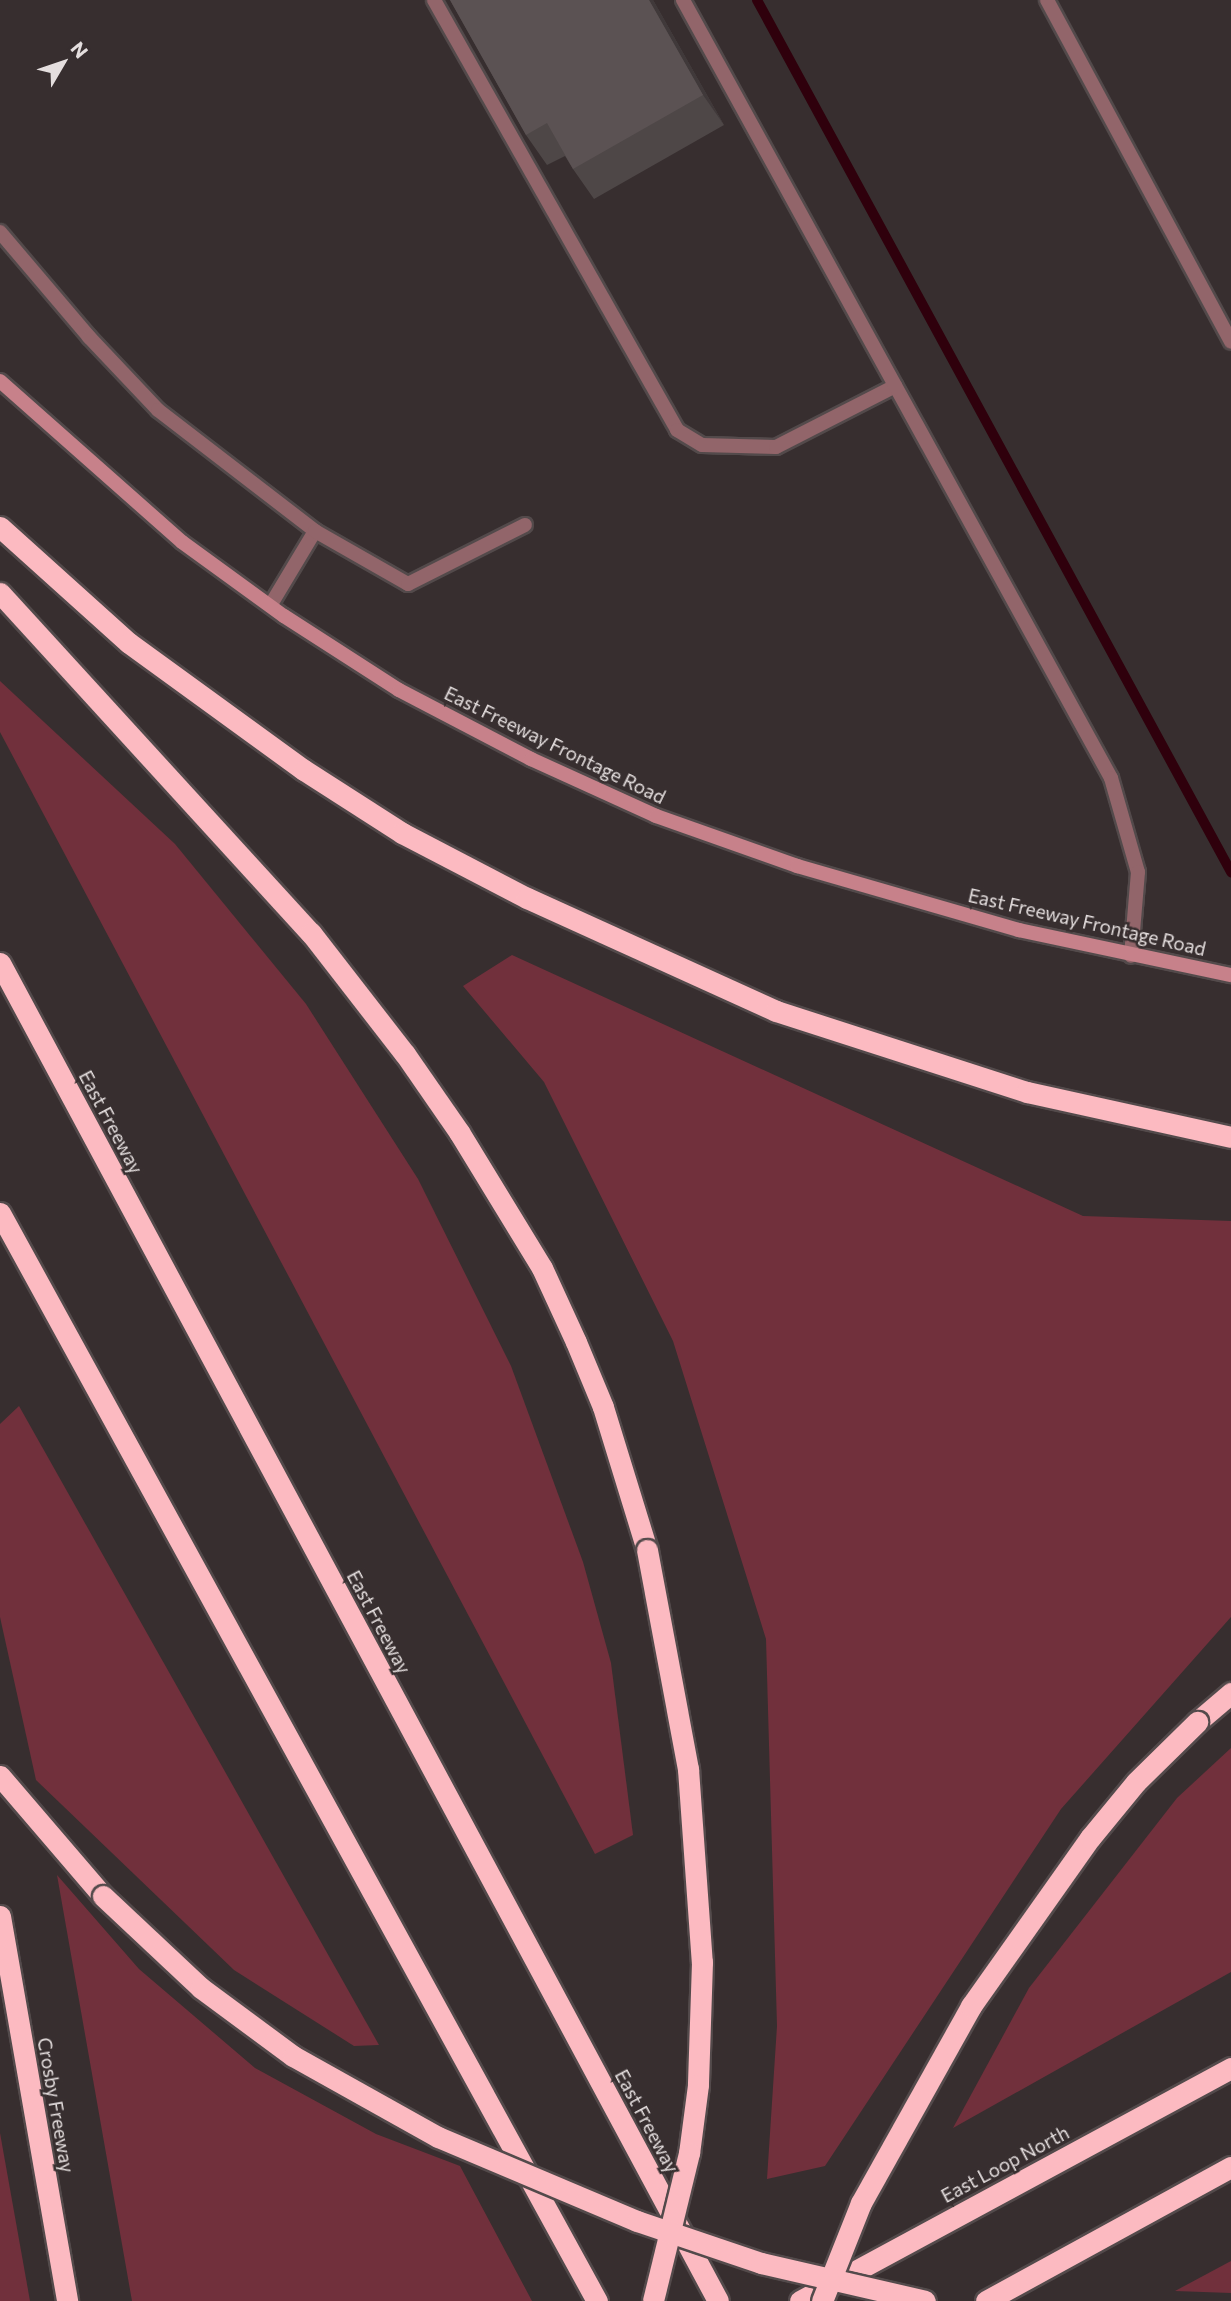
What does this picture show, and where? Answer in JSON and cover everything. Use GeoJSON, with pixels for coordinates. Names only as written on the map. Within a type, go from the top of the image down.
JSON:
{"type":"FeatureCollection","features":[{"type":"Feature","properties":{"kind":"highway"},"geometry":{"type":"LineString","coordinates":[[0,527],[129,643],[304,770],[402,833],[527,898],[776,1011],[1027,1092],[1231,1137]]}},
{"type":"Feature","properties":{"kind":"highway"},"geometry":{"type":"LineString","coordinates":[[0,593],[303,924],[405,1054],[459,1132],[542,1268],[603,1407],[647,1550],[688,1769],[702,1962],[698,2085],[689,2153],[653,2301]]}},
{"type":"Feature","properties":{"kind":"highway","name":"East Freeway"},"geometry":{"type":"LineString","coordinates":[[0,963],[718,2301]]}},
{"type":"Feature","properties":{"kind":"highway"},"geometry":{"type":"LineString","coordinates":[[0,1213],[597,2301]]}},
{"type":"Feature","properties":{"kind":"highway"},"geometry":{"type":"LineString","coordinates":[[822,2301],[861,2203],[971,2006],[1090,1838],[1136,1782],[1231,1693]]}},
{"type":"Feature","properties":{"kind":"highway"},"geometry":{"type":"LineString","coordinates":[[0,1776],[103,1896],[201,1988],[293,2056],[438,2137],[637,2221],[761,2263],[925,2301]]}},
{"type":"Feature","properties":{"kind":"highway","name":"Crosby Freeway"},"geometry":{"type":"LineString","coordinates":[[0,1916],[67,2301]]}},
{"type":"Feature","properties":{"kind":"highway","name":"East Loop North"},"geometry":{"type":"LineString","coordinates":[[800,2301],[1231,2068]]}},
{"type":"Feature","properties":{"kind":"highway"},"geometry":{"type":"LineString","coordinates":[[986,2301],[1231,2167]]}},
{"type":"Feature","properties":{"kind":"main road","name":"East Freeway Frontage Road"},"geometry":{"type":"LineString","coordinates":[[0,381],[182,542],[270,606],[400,690],[531,759],[656,816],[797,866],[1019,930],[1131,956],[1227,974]]}},
{"type":"Feature","properties":{"kind":"lane"},"geometry":{"type":"LineString","coordinates":[[434,0],[677,430],[702,445],[776,447],[895,386]]}},
{"type":"Feature","properties":{"kind":"lane"},"geometry":{"type":"LineString","coordinates":[[683,0],[1111,778],[1138,872],[1131,956]]}},
{"type":"Feature","properties":{"kind":"lane"},"geometry":{"type":"LineString","coordinates":[[1047,0],[1231,342]]}},
{"type":"Feature","properties":{"kind":"lane"},"geometry":{"type":"LineString","coordinates":[[0,232],[158,410],[315,531],[408,584],[525,526]]}},
{"type":"Feature","properties":{"kind":"lane"},"geometry":{"type":"LineString","coordinates":[[270,606],[315,531]]}},
{"type":"Feature","properties":{"kind":"shaded area"},"geometry":{"type":"Polygon","coordinates":[[[0,681],[175,844],[306,1004],[418,1179],[511,1366],[583,1562],[611,1663],[633,1835],[595,1854],[0,732],[0,681]]]}},
{"type":"Feature","properties":{"kind":"shaded area"},"geometry":{"type":"Polygon","coordinates":[[[512,955],[1083,1216],[1231,1221],[1231,1617],[1061,1809],[825,2166],[767,2179],[777,2026],[766,1639],[673,1341],[544,1082],[463,986],[512,955]]]}},
{"type":"Feature","properties":{"kind":"shaded area"},"geometry":{"type":"Polygon","coordinates":[[[19,1406],[379,2045],[354,2046],[234,1970],[36,1780],[0,1617],[0,1424],[19,1406]]]}},
{"type":"Feature","properties":{"kind":"shaded area"},"geometry":{"type":"Polygon","coordinates":[[[1231,1748],[1231,1972],[953,2128],[1029,1988],[1177,1798],[1231,1748]]]}},
{"type":"Feature","properties":{"kind":"shaded area"},"geometry":{"type":"Polygon","coordinates":[[[57,1875],[139,1969],[255,2068],[376,2134],[460,2166],[532,2301],[132,2301],[57,1875]]]}},
{"type":"Feature","properties":{"kind":"shaded area"},"geometry":{"type":"Polygon","coordinates":[[[0,2133],[30,2301],[0,2301],[0,2133]]]}},
{"type":"Feature","properties":{"kind":"shaded area"},"geometry":{"type":"Polygon","coordinates":[[[1231,2261],[1231,2293],[1175,2291],[1231,2261]]]}},
{"type":"Feature","properties":{"kind":"building"},"geometry":{"type":"Polygon","coordinates":[[[450,0],[649,0],[703,95],[573,169],[547,123],[526,135],[450,0]]]}},
{"type":"Feature","properties":{"kind":"waterway"},"geometry":{"type":"LineString","coordinates":[[757,0],[1231,872]]}}]}
